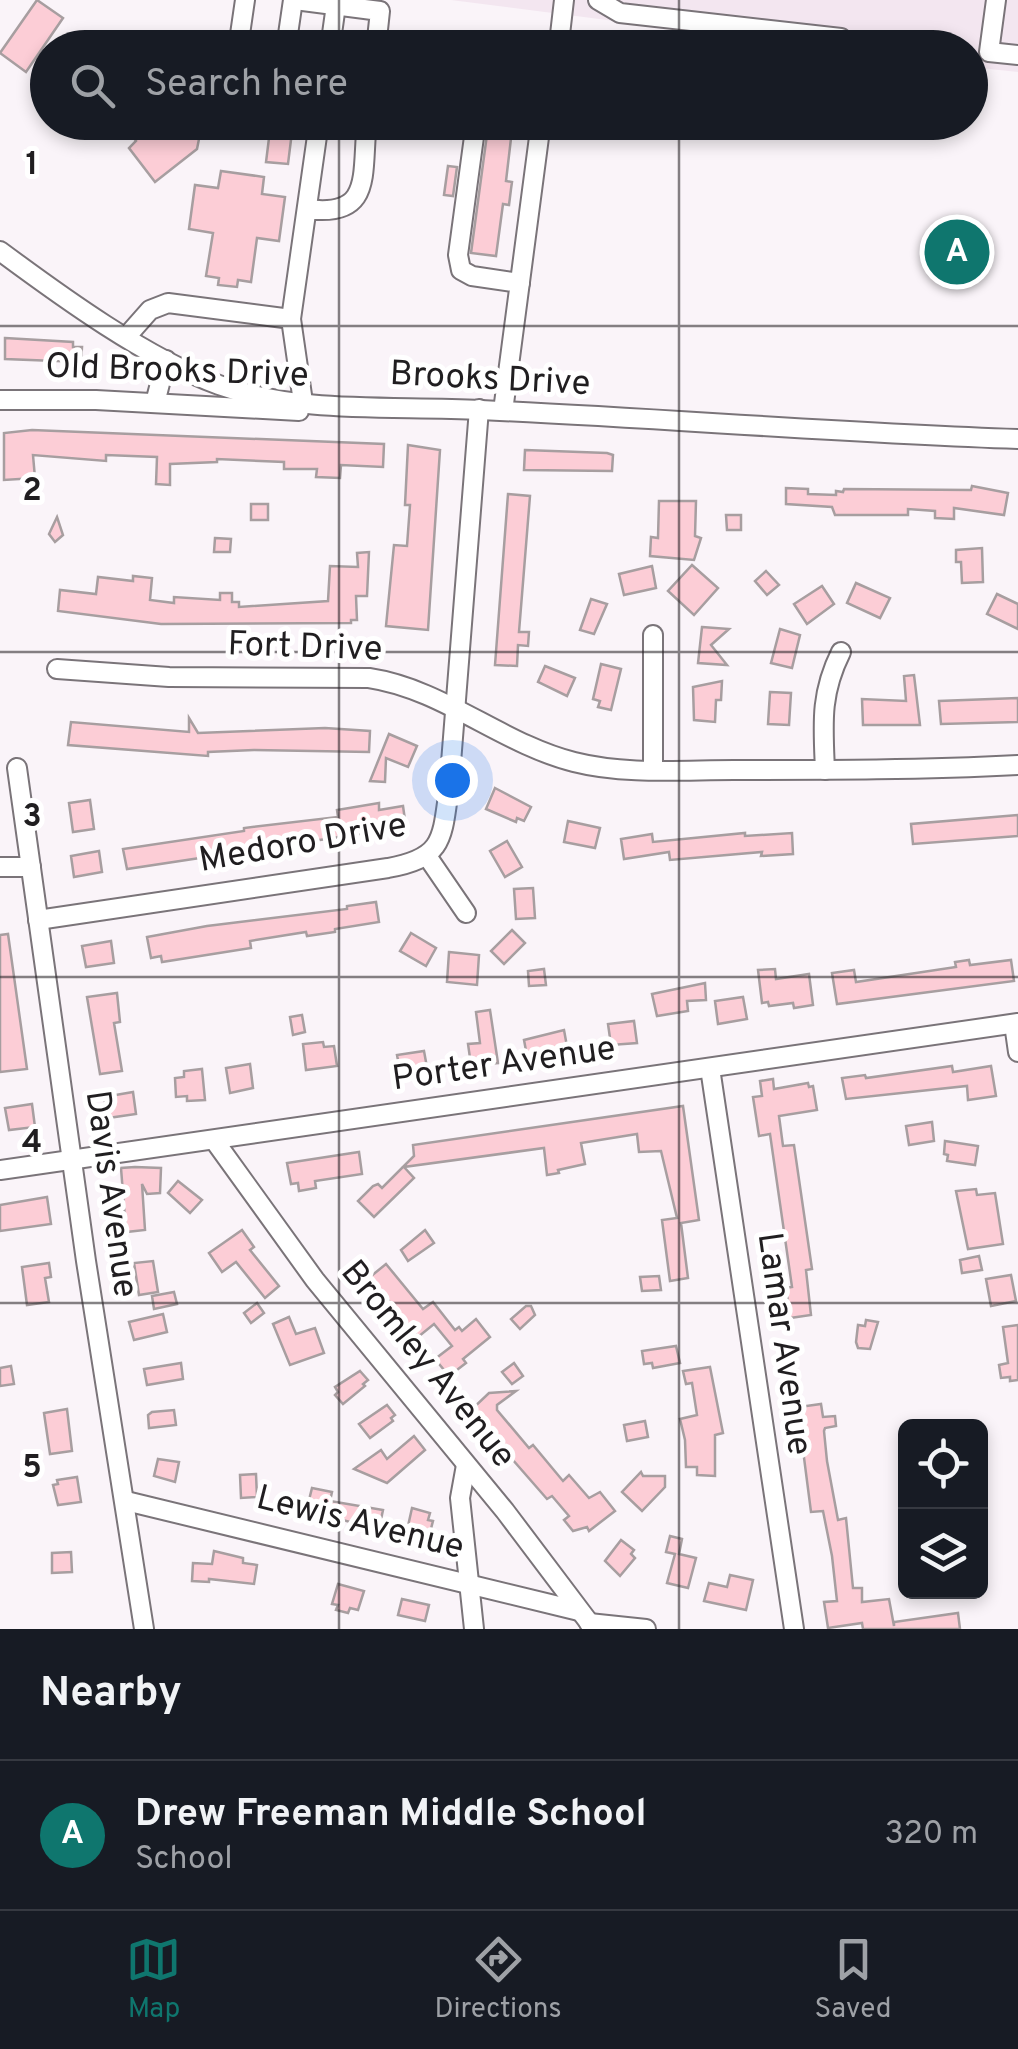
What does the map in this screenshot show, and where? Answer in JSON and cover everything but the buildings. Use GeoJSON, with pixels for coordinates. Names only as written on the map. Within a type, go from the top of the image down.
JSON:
{"type":"FeatureCollection","features":[{"type":"Feature","properties":{"kind":"street"},"geometry":{"type":"LineString","coordinates":[[241,30],[245,0]]}},
{"type":"Feature","properties":{"kind":"street"},"geometry":{"type":"LineString","coordinates":[[289,30],[294,0],[380,11],[378,30]]}},
{"type":"Feature","properties":{"kind":"street"},"geometry":{"type":"LineString","coordinates":[[559,30],[564,0]]}},
{"type":"Feature","properties":{"kind":"street"},"geometry":{"type":"LineString","coordinates":[[598,0],[620,13],[770,30]]}},
{"type":"Feature","properties":{"kind":"street"},"geometry":{"type":"LineString","coordinates":[[996,0],[989,52],[1018,55]]}},
{"type":"Feature","properties":{"kind":"street"},"geometry":{"type":"LineString","coordinates":[[333,30],[336,6]]}},
{"type":"Feature","properties":{"kind":"street"},"geometry":{"type":"LineString","coordinates":[[303,402],[292,319],[316,140]]}},
{"type":"Feature","properties":{"kind":"street"},"geometry":{"type":"LineString","coordinates":[[307,208],[337,210],[350,206],[359,194],[365,140]]}},
{"type":"Feature","properties":{"kind":"street"},"geometry":{"type":"LineString","coordinates":[[474,140],[458,255],[461,270],[472,276],[520,282]]}},
{"type":"Feature","properties":{"kind":"street"},"geometry":{"type":"LineString","coordinates":[[503,411],[539,140]]}},
{"type":"Feature","properties":{"kind":"street","name":"Brooks Drive"},"geometry":{"type":"LineString","coordinates":[[0,250],[166,360],[241,392],[352,406],[1018,439]]}},
{"type":"Feature","properties":{"kind":"street"},"geometry":{"type":"LineString","coordinates":[[127,336],[150,310],[168,303],[292,319]]}},
{"type":"Feature","properties":{"kind":"street"},"geometry":{"type":"LineString","coordinates":[[155,403],[166,360]]}},
{"type":"Feature","properties":{"kind":"street","name":"Old Brooks Drive"},"geometry":{"type":"LineString","coordinates":[[0,400],[261,410],[352,406]]}},
{"type":"Feature","properties":{"kind":"street","name":"Medoro Drive"},"geometry":{"type":"LineString","coordinates":[[38,920],[388,868],[436,850],[443,833],[456,710],[478,410]]}},
{"type":"Feature","properties":{"kind":"street"},"geometry":{"type":"LineString","coordinates":[[653,635],[653,770]]}},
{"type":"Feature","properties":{"kind":"street"},"geometry":{"type":"LineString","coordinates":[[824,770],[824,696],[841,652]]}},
{"type":"Feature","properties":{"kind":"street","name":"Fort Drive"},"geometry":{"type":"LineString","coordinates":[[56,669],[169,677],[369,678],[402,684],[513,740],[558,758],[603,768],[824,770],[1018,765]]}},
{"type":"Feature","properties":{"kind":"street","name":"Davis Avenue"},"geometry":{"type":"LineString","coordinates":[[17,768],[71,1160],[144,1629]]}},
{"type":"Feature","properties":{"kind":"street"},"geometry":{"type":"LineString","coordinates":[[428,856],[466,913]]}},
{"type":"Feature","properties":{"kind":"street"},"geometry":{"type":"LineString","coordinates":[[0,867],[30,866]]}},
{"type":"Feature","properties":{"kind":"street"},"geometry":{"type":"LineString","coordinates":[[1016,1023],[1018,1052]]}},
{"type":"Feature","properties":{"kind":"street","name":"Porter Avenue"},"geometry":{"type":"LineString","coordinates":[[0,1170],[1016,1023]]}},
{"type":"Feature","properties":{"kind":"street","name":"Lamar Avenue"},"geometry":{"type":"LineString","coordinates":[[710,1068],[794,1629]]}},
{"type":"Feature","properties":{"kind":"street","name":"Bromley Avenue"},"geometry":{"type":"LineString","coordinates":[[214,1140],[338,1308],[587,1621]]}},
{"type":"Feature","properties":{"kind":"street"},"geometry":{"type":"LineString","coordinates":[[466,1465],[460,1498],[474,1629]]}},
{"type":"Feature","properties":{"kind":"street","name":"Lewis Avenue"},"geometry":{"type":"LineString","coordinates":[[126,1501],[469,1584],[587,1621],[646,1629]]}},
{"type":"Feature","properties":{"kind":"shaded area"},"geometry":{"type":"Polygon","coordinates":[[[451,0],[1018,0],[1018,72],[988,69],[988,30],[685,30],[451,0]]]}},
{"type":"Feature","properties":{"kind":"place","name":"Drew Freeman Middle School"},"geometry":{"type":"Point","coordinates":[957,252]}}]}
